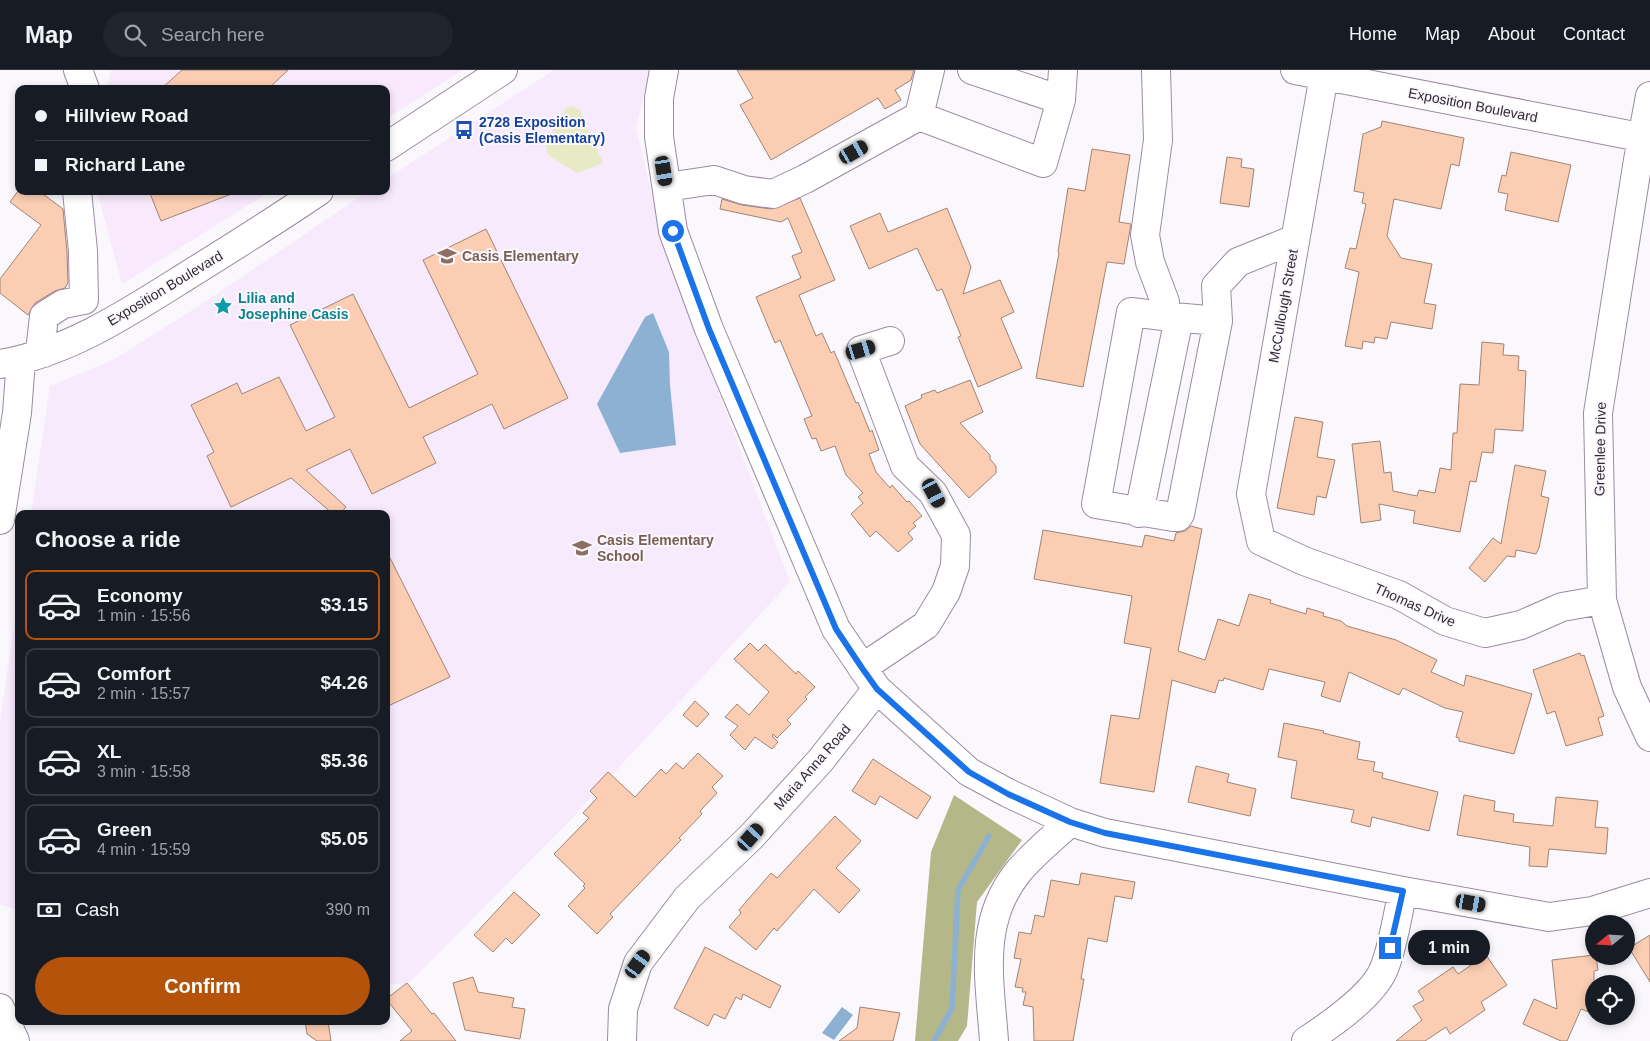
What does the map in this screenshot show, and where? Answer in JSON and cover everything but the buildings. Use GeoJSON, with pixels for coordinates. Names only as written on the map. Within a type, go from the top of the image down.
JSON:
{"type":"FeatureCollection","features":[{"type":"Feature","properties":{"kind":"street"},"geometry":{"type":"LineString","coordinates":[[78,70],[84,85]]}},
{"type":"Feature","properties":{"kind":"street"},"geometry":{"type":"LineString","coordinates":[[390,144],[503,70]]}},
{"type":"Feature","properties":{"kind":"street"},"geometry":{"type":"LineString","coordinates":[[664,70],[659,98],[659,137],[673,231],[709,329],[836,629],[870,678],[969,772],[1008,794],[1070,822],[1105,833],[1403,891],[1549,917],[1592,911],[1650,893]]}},
{"type":"Feature","properties":{"kind":"street"},"geometry":{"type":"LineString","coordinates":[[667,187],[714,180],[744,190],[773,194],[805,180],[919,116],[930,70]]}},
{"type":"Feature","properties":{"kind":"street"},"geometry":{"type":"LineString","coordinates":[[972,70],[1061,100]]}},
{"type":"Feature","properties":{"kind":"street"},"geometry":{"type":"LineString","coordinates":[[919,116],[1043,164],[1061,100],[1063,70]]}},
{"type":"Feature","properties":{"kind":"street"},"geometry":{"type":"LineString","coordinates":[[1139,513],[1171,317],[1150,262],[1145,235],[1158,140],[1156,70]]}},
{"type":"Feature","properties":{"kind":"street","name":"Exposition Boulevard"},"geometry":{"type":"LineString","coordinates":[[1295,70],[1323,73],[1646,138]]}},
{"type":"Feature","properties":{"kind":"street","name":"McCullough Street"},"geometry":{"type":"LineString","coordinates":[[1261,541],[1251,494],[1323,73]]}},
{"type":"Feature","properties":{"kind":"street","name":"Greenlee Drive"},"geometry":{"type":"LineString","coordinates":[[1650,96],[1646,138],[1598,413],[1602,600],[1627,687],[1650,737]]}},
{"type":"Feature","properties":{"kind":"street"},"geometry":{"type":"LineString","coordinates":[[77,195],[83,251],[85,308],[97,329]]}},
{"type":"Feature","properties":{"kind":"street","name":"Exposition Boulevard"},"geometry":{"type":"LineString","coordinates":[[22,359],[97,329],[244,241],[313,195]]}},
{"type":"Feature","properties":{"kind":"street"},"geometry":{"type":"LineString","coordinates":[[1218,321],[1131,312],[1096,504],[1139,513],[1178,517],[1218,321],[1216,286],[1238,262],[1295,239]]}},
{"type":"Feature","properties":{"kind":"street"},"geometry":{"type":"LineString","coordinates":[[0,520],[17,413],[22,359],[41,343],[44,316],[63,304],[84,300]]}},
{"type":"Feature","properties":{"kind":"street","name":"Maria Anna Road"},"geometry":{"type":"LineString","coordinates":[[622,1041],[623,1009],[638,964],[687,898],[751,837],[820,761],[870,678],[926,625],[946,592],[955,566],[956,534],[934,493],[905,466],[861,350],[890,341]]}},
{"type":"Feature","properties":{"kind":"street","name":"Thomas Drive"},"geometry":{"type":"LineString","coordinates":[[1261,541],[1304,561],[1398,595],[1445,621],[1485,633],[1521,625],[1562,607],[1602,600]]}},
{"type":"Feature","properties":{"kind":"street"},"geometry":{"type":"LineString","coordinates":[[994,1041],[989,958],[991,924],[1003,893],[1019,871],[1070,822]]}},
{"type":"Feature","properties":{"kind":"street"},"geometry":{"type":"LineString","coordinates":[[1306,1041],[1332,1024],[1369,990],[1385,968],[1403,891]]}},
{"type":"Feature","properties":{"kind":"street"},"geometry":{"type":"LineString","coordinates":[[0,1008],[15,1041]]}},
{"type":"Feature","properties":{"kind":"shaded area"},"geometry":{"type":"Polygon","coordinates":[[[111,70],[463,70],[390,116],[390,85],[108,85],[111,70]]]}},
{"type":"Feature","properties":{"kind":"shaded area","name":"Casis Elementary School"},"geometry":{"type":"Polygon","coordinates":[[[554,70],[650,70],[636,128],[667,256],[790,582],[565,826],[407,985],[390,983],[390,510],[32,510],[50,386],[113,360],[208,300],[362,195],[390,195],[390,176],[554,70]]]}},
{"type":"Feature","properties":{"kind":"shaded area"},"geometry":{"type":"Polygon","coordinates":[[[98,195],[265,195],[122,284],[98,195]]]}},
{"type":"Feature","properties":{"kind":"shaded area"},"geometry":{"type":"Polygon","coordinates":[[[15,620],[15,910],[0,904],[0,720],[15,620]]]}},
{"type":"Feature","properties":{"kind":"green space"},"geometry":{"type":"Polygon","coordinates":[[[573,106],[580,111],[603,163],[577,173],[548,155],[545,143],[567,107],[573,106]]]}},
{"type":"Feature","properties":{"kind":"green space"},"geometry":{"type":"Polygon","coordinates":[[[954,795],[1022,840],[977,902],[967,1026],[958,1041],[915,1041],[931,852],[954,795]]]}},
{"type":"Feature","properties":{"kind":"water"},"geometry":{"type":"Polygon","coordinates":[[[653,313],[669,352],[676,445],[620,453],[597,404],[645,317],[653,313]]]}},
{"type":"Feature","properties":{"kind":"water"},"geometry":{"type":"Polygon","coordinates":[[[842,1007],[853,1015],[834,1040],[822,1033],[842,1007]]]}},
{"type":"Feature","properties":{"kind":"waterway"},"geometry":{"type":"LineString","coordinates":[[934,1041],[952,1008],[958,890],[989,836]]}},
{"type":"Feature","properties":{"kind":"place","name":"2728 Exposition (Casis Elementary)"},"geometry":{"type":"Point","coordinates":[464,130]}},
{"type":"Feature","properties":{"kind":"place","name":"Casis Elementary"},"geometry":{"type":"Point","coordinates":[447,256]}},
{"type":"Feature","properties":{"kind":"place","name":"Lilia and Josephine Casis"},"geometry":{"type":"Point","coordinates":[223,306]}},
{"type":"Feature","properties":{"kind":"place","name":"Casis Elementary School"},"geometry":{"type":"Point","coordinates":[582,548]}},
{"type":"Feature","properties":{"kind":"route"},"geometry":{"type":"LineString","coordinates":[[673,231],[709,329],[836,629],[877,689],[969,772],[1008,794],[1070,822],[1105,833],[1403,891],[1390,948]]}}]}
